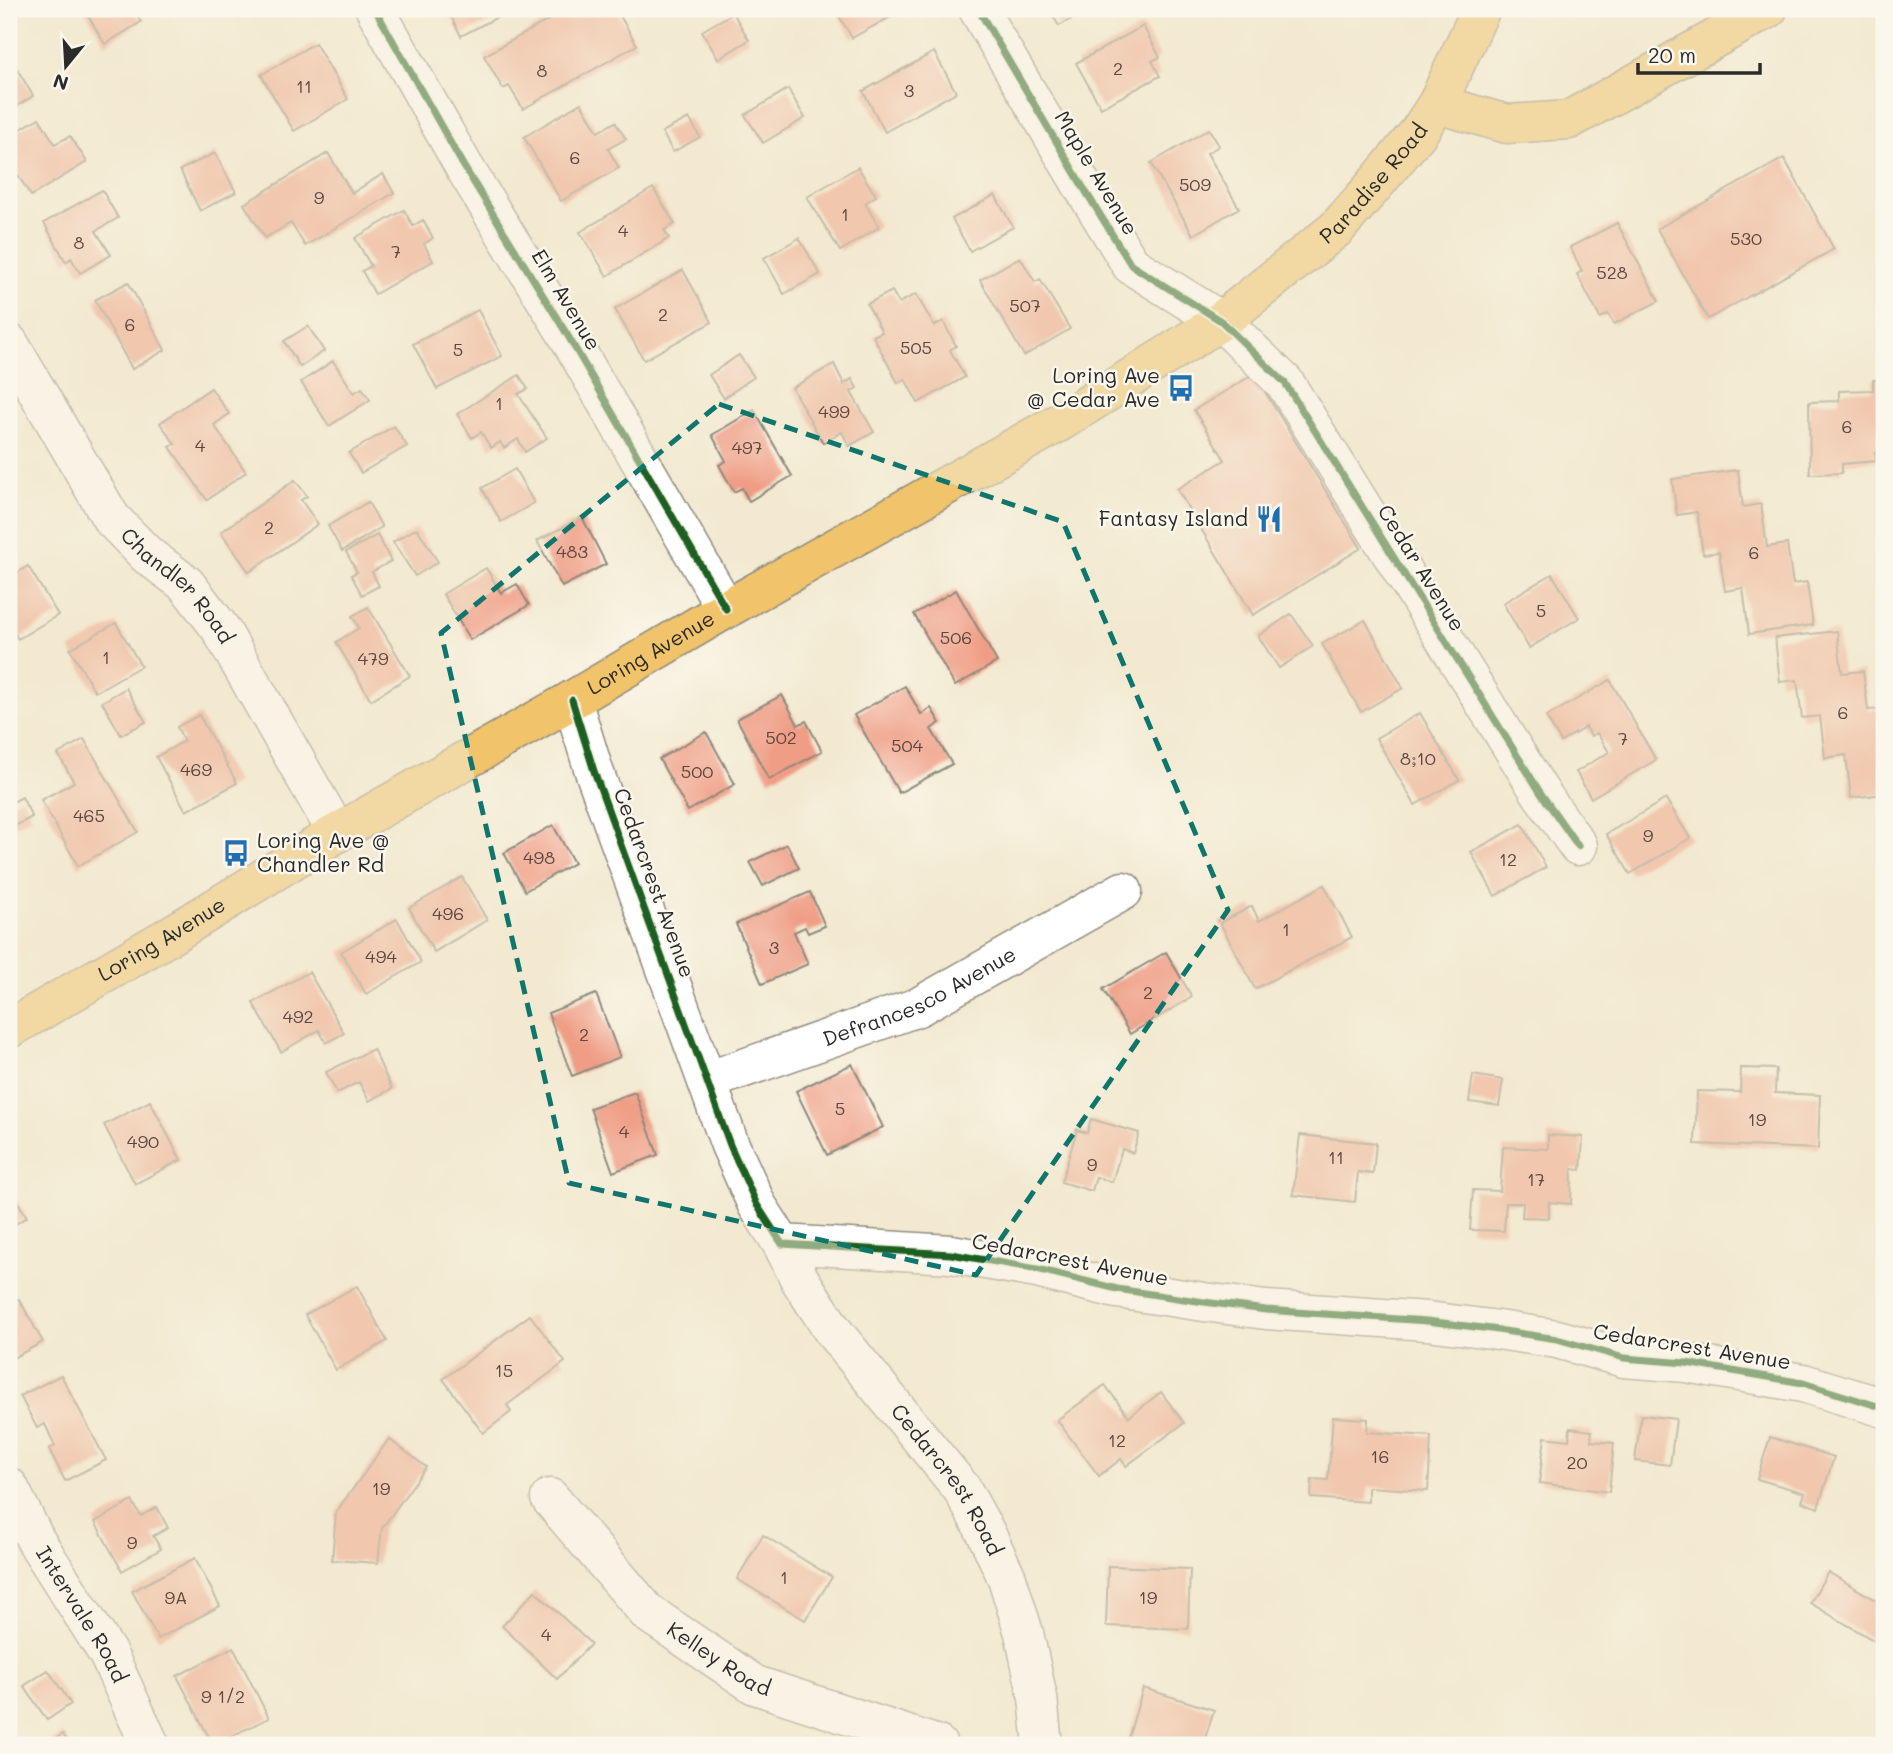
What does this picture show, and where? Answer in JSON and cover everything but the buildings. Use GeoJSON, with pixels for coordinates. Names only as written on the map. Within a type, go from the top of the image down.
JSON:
{"type":"FeatureCollection","features":[{"type":"Feature","properties":{"kind":"main road","name":"Paradise Road"},"geometry":{"type":"LineString","coordinates":[[1221,321],[1336,229],[1418,133],[1437,104],[1481,9]]}},
{"type":"Feature","properties":{"kind":"main road"},"geometry":{"type":"LineString","coordinates":[[1437,104],[1507,124],[1569,120],[1768,9]]}},
{"type":"Feature","properties":{"kind":"main road","name":"Loring Avenue"},"geometry":{"type":"LineString","coordinates":[[9,1029],[166,938],[337,833],[726,609],[1060,422],[1221,321]]}},
{"type":"Feature","properties":{"kind":"street","name":"Elm Avenue"},"geometry":{"type":"LineString","coordinates":[[374,9],[463,165],[568,336],[726,609]]}},
{"type":"Feature","properties":{"kind":"street","name":"Maple Avenue"},"geometry":{"type":"LineString","coordinates":[[978,9],[1131,265],[1221,321]]}},
{"type":"Feature","properties":{"kind":"street","name":"Cedar Avenue"},"geometry":{"type":"LineString","coordinates":[[1221,321],[1285,383],[1540,792],[1578,846]]}},
{"type":"Feature","properties":{"kind":"street","name":"Chandler Road"},"geometry":{"type":"LineString","coordinates":[[9,343],[111,518],[147,555],[186,584],[220,628],[337,833]]}},
{"type":"Feature","properties":{"kind":"street","name":"Cedarcrest Avenue"},"geometry":{"type":"LineString","coordinates":[[572,700],[594,771],[730,1145],[757,1205],[782,1244],[951,1254],[1037,1269],[1117,1289],[1204,1302],[1266,1310],[1427,1321],[1504,1331],[1557,1339],[1624,1358],[1686,1363],[1791,1380],[1884,1408]]}},
{"type":"Feature","properties":{"kind":"street","name":"Defrancesco Avenue"},"geometry":{"type":"LineString","coordinates":[[708,1081],[918,1007],[1123,891]]}},
{"type":"Feature","properties":{"kind":"street","name":"Cedarcrest Road"},"geometry":{"type":"LineString","coordinates":[[782,1244],[800,1280],[833,1331],[962,1489],[986,1533],[1007,1578],[1024,1633],[1038,1698],[1043,1745]]}},
{"type":"Feature","properties":{"kind":"street","name":"Intervale Road"},"geometry":{"type":"LineString","coordinates":[[9,1487],[36,1541],[108,1654],[150,1745]]}},
{"type":"Feature","properties":{"kind":"street","name":"Kelley Road"},"geometry":{"type":"LineString","coordinates":[[550,1497],[648,1613],[755,1685],[938,1745]]}},
{"type":"Feature","properties":{"kind":"highlighted area"},"geometry":{"type":"Polygon","coordinates":[[[719,404],[1063,522],[1228,910],[976,1275],[569,1183],[441,633],[719,404]]]}},
{"type":"Feature","properties":{"kind":"cycle path"},"geometry":{"type":"LineString","coordinates":[[375,9],[463,165],[568,336],[726,609]]}},
{"type":"Feature","properties":{"kind":"cycle path"},"geometry":{"type":"LineString","coordinates":[[978,9],[1131,265],[1221,321],[1285,383],[1540,792],[1578,846]]}},
{"type":"Feature","properties":{"kind":"cycle path"},"geometry":{"type":"LineString","coordinates":[[572,700],[594,771],[730,1145],[757,1205],[782,1244],[951,1254],[1037,1269],[1117,1289],[1204,1302],[1266,1310],[1427,1321],[1491,1329],[1557,1339],[1624,1358],[1686,1363],[1803,1383],[1884,1408]]}},
{"type":"Feature","properties":{"kind":"place","name":"Loring Ave @ Cedar Ave"},"geometry":{"type":"Point","coordinates":[1181,388]}},
{"type":"Feature","properties":{"kind":"place","name":"Fantasy Island"},"geometry":{"type":"Point","coordinates":[1269,519]}},
{"type":"Feature","properties":{"kind":"place","name":"Loring Ave @ Chandler Rd"},"geometry":{"type":"Point","coordinates":[236,853]}}]}
